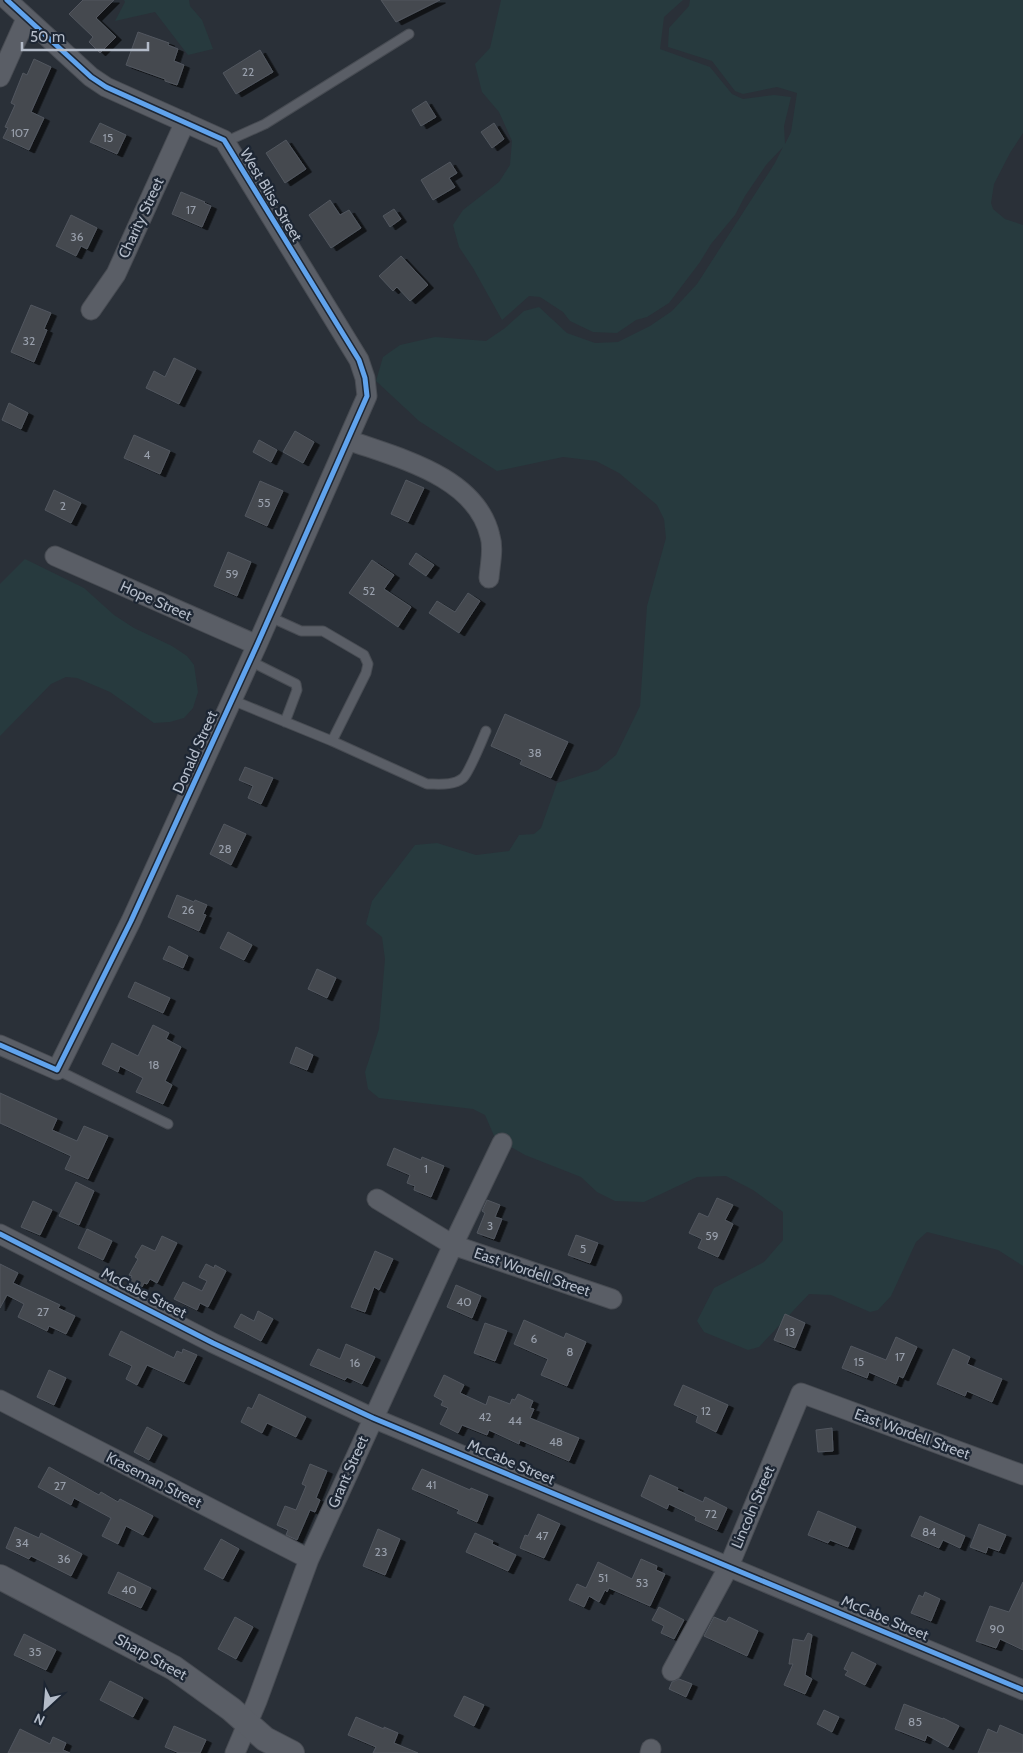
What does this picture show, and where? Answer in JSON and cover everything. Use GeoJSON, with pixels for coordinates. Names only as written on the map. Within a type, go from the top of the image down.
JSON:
{"type":"FeatureCollection","features":[{"type":"Feature","properties":{"kind":"street","name":"West Bliss Street"},"geometry":{"type":"LineString","coordinates":[[8,0],[26,19],[91,78],[106,87],[225,142],[359,360],[365,378],[367,396],[348,440]]}},
{"type":"Feature","properties":{"kind":"street"},"geometry":{"type":"LineString","coordinates":[[0,77],[26,19]]}},
{"type":"Feature","properties":{"kind":"street","name":"Charity Street"},"geometry":{"type":"LineString","coordinates":[[91,310],[116,274],[185,122]]}},
{"type":"Feature","properties":{"kind":"street"},"geometry":{"type":"LineString","coordinates":[[348,440],[434,473],[465,494],[480,513],[491,537],[492,550],[489,578]]}},
{"type":"Feature","properties":{"kind":"street","name":"Donald Street"},"geometry":{"type":"LineString","coordinates":[[57,1070],[132,921],[254,653],[348,440]]}},
{"type":"Feature","properties":{"kind":"street","name":"Hope Street"},"geometry":{"type":"LineString","coordinates":[[55,556],[254,653]]}},
{"type":"Feature","properties":{"kind":"street"},"geometry":{"type":"LineString","coordinates":[[0,1046],[57,1070]]}},
{"type":"Feature","properties":{"kind":"street","name":"Grant Street"},"geometry":{"type":"LineString","coordinates":[[235,1753],[248,1724],[308,1559],[502,1143]]}},
{"type":"Feature","properties":{"kind":"street","name":"East Wordell Street"},"geometry":{"type":"LineString","coordinates":[[377,1199],[453,1245],[612,1299]]}},
{"type":"Feature","properties":{"kind":"street","name":"McCabe Street"},"geometry":{"type":"LineString","coordinates":[[0,1234],[212,1343],[373,1418],[1023,1690]]}},
{"type":"Feature","properties":{"kind":"street","name":"East Wordell Street"},"geometry":{"type":"LineString","coordinates":[[801,1393],[1023,1475]]}},
{"type":"Feature","properties":{"kind":"street","name":"Lincoln Street"},"geometry":{"type":"LineString","coordinates":[[672,1671],[729,1566],[801,1393]]}},
{"type":"Feature","properties":{"kind":"street","name":"Kraseman Street"},"geometry":{"type":"LineString","coordinates":[[0,1400],[308,1559]]}},
{"type":"Feature","properties":{"kind":"street","name":"Sharp Street"},"geometry":{"type":"LineString","coordinates":[[0,1577],[174,1668],[210,1693],[265,1739],[292,1753]]}},
{"type":"Feature","properties":{"kind":"lane"},"geometry":{"type":"LineString","coordinates":[[225,142],[265,124],[409,34]]}},
{"type":"Feature","properties":{"kind":"lane"},"geometry":{"type":"LineString","coordinates":[[270,617],[300,631],[323,631],[364,655],[368,664],[366,673],[332,741]]}},
{"type":"Feature","properties":{"kind":"lane"},"geometry":{"type":"LineString","coordinates":[[254,653],[296,684],[297,690],[285,722]]}},
{"type":"Feature","properties":{"kind":"lane"},"geometry":{"type":"LineString","coordinates":[[232,700],[332,741],[427,784],[454,783],[464,777],[486,731]]}},
{"type":"Feature","properties":{"kind":"lane"},"geometry":{"type":"LineString","coordinates":[[57,1070],[168,1124]]}},
{"type":"Feature","properties":{"kind":"green space"},"geometry":{"type":"Polygon","coordinates":[[[124,0],[189,0],[190,6],[202,20],[213,49],[188,55],[155,12],[115,21],[125,2],[124,0]]]}},
{"type":"Feature","properties":{"kind":"green space"},"geometry":{"type":"Polygon","coordinates":[[[501,0],[683,0],[664,17],[660,49],[710,67],[732,94],[743,99],[774,95],[791,97],[784,126],[785,144],[791,132],[797,93],[777,87],[743,94],[735,91],[712,61],[668,47],[669,28],[689,6],[690,0],[1023,0],[1023,133],[994,184],[991,203],[993,209],[1005,219],[1023,225],[1023,1266],[998,1250],[927,1232],[916,1242],[891,1296],[878,1310],[870,1312],[831,1295],[809,1294],[759,1347],[748,1350],[704,1332],[697,1321],[714,1288],[764,1262],[783,1240],[783,1212],[753,1190],[726,1176],[697,1177],[644,1202],[615,1201],[597,1192],[581,1177],[525,1155],[495,1138],[485,1115],[473,1109],[379,1098],[368,1089],[365,1072],[379,1029],[385,959],[382,937],[366,924],[372,901],[415,845],[437,843],[476,855],[509,851],[519,835],[534,834],[541,828],[557,783],[598,770],[616,755],[640,706],[647,606],[666,538],[664,519],[657,505],[619,473],[596,461],[563,457],[497,471],[419,421],[376,381],[383,357],[400,345],[435,337],[486,341],[505,328],[524,311],[539,307],[567,333],[595,343],[618,342],[650,326],[672,311],[697,284],[775,163],[783,147],[766,165],[745,196],[735,215],[711,244],[669,303],[647,317],[636,320],[617,333],[593,332],[570,321],[563,312],[540,297],[529,296],[502,320],[459,247],[453,225],[463,210],[499,182],[510,165],[512,141],[499,112],[482,92],[475,64],[490,48],[501,0]]]}},
{"type":"Feature","properties":{"kind":"green space"},"geometry":{"type":"Polygon","coordinates":[[[25,559],[84,588],[114,615],[134,628],[172,646],[187,656],[194,665],[198,692],[193,708],[184,718],[170,722],[154,723],[110,692],[77,678],[66,677],[51,684],[0,736],[0,584],[25,559]]]}},
{"type":"Feature","properties":{"kind":"building"},"geometry":{"type":"Polygon","coordinates":[[[83,0],[114,0],[96,18],[116,37],[100,53],[89,42],[93,37],[69,14],[83,0]]]}},
{"type":"Feature","properties":{"kind":"building"},"geometry":{"type":"Polygon","coordinates":[[[381,0],[440,0],[396,22],[381,0]]]}},
{"type":"Feature","properties":{"kind":"building"},"geometry":{"type":"Polygon","coordinates":[[[138,32],[169,43],[168,45],[178,49],[174,61],[184,65],[177,85],[126,65],[138,32]]]}},
{"type":"Feature","properties":{"kind":"building"},"geometry":{"type":"Polygon","coordinates":[[[260,50],[273,72],[236,94],[223,73],[260,50]]]}},
{"type":"Feature","properties":{"kind":"building"},"geometry":{"type":"Polygon","coordinates":[[[34,59],[51,67],[31,112],[44,118],[29,150],[3,138],[8,128],[5,127],[15,105],[11,103],[23,73],[27,75],[34,59]]]}},
{"type":"Feature","properties":{"kind":"building"},"geometry":{"type":"Polygon","coordinates":[[[426,101],[436,117],[421,126],[412,110],[426,101]]]}},
{"type":"Feature","properties":{"kind":"building"},"geometry":{"type":"Polygon","coordinates":[[[100,123],[126,135],[117,154],[90,142],[100,123]]]}},
{"type":"Feature","properties":{"kind":"building"},"geometry":{"type":"Polygon","coordinates":[[[494,123],[504,139],[492,148],[481,132],[494,123]]]}},
{"type":"Feature","properties":{"kind":"building"},"geometry":{"type":"Polygon","coordinates":[[[286,140],[306,169],[285,183],[266,153],[286,140]]]}},
{"type":"Feature","properties":{"kind":"building"},"geometry":{"type":"Polygon","coordinates":[[[450,162],[457,173],[449,178],[455,187],[433,200],[421,180],[450,162]]]}},
{"type":"Feature","properties":{"kind":"building"},"geometry":{"type":"Polygon","coordinates":[[[181,192],[211,206],[202,227],[172,214],[181,192]]]}},
{"type":"Feature","properties":{"kind":"building"},"geometry":{"type":"Polygon","coordinates":[[[330,200],[340,215],[349,210],[361,228],[331,248],[309,215],[330,200]]]}},
{"type":"Feature","properties":{"kind":"building"},"geometry":{"type":"Polygon","coordinates":[[[394,209],[401,219],[390,227],[383,216],[394,209]]]}},
{"type":"Feature","properties":{"kind":"building"},"geometry":{"type":"Polygon","coordinates":[[[71,215],[97,228],[87,249],[81,246],[76,256],[56,246],[71,215]]]}},
{"type":"Feature","properties":{"kind":"building"},"geometry":{"type":"Polygon","coordinates":[[[401,256],[428,285],[410,301],[397,287],[393,291],[379,276],[401,256]]]}},
{"type":"Feature","properties":{"kind":"building"},"geometry":{"type":"Polygon","coordinates":[[[31,305],[51,313],[44,329],[47,330],[34,362],[11,352],[31,305]]]}},
{"type":"Feature","properties":{"kind":"building"},"geometry":{"type":"Polygon","coordinates":[[[174,358],[196,369],[179,404],[146,388],[154,371],[165,377],[174,358]]]}},
{"type":"Feature","properties":{"kind":"building"},"geometry":{"type":"Polygon","coordinates":[[[9,403],[28,413],[21,429],[2,420],[9,403]]]}},
{"type":"Feature","properties":{"kind":"building"},"geometry":{"type":"Polygon","coordinates":[[[295,431],[314,442],[303,463],[283,452],[295,431]]]}},
{"type":"Feature","properties":{"kind":"building"},"geometry":{"type":"Polygon","coordinates":[[[134,435],[170,451],[160,474],[124,458],[134,435]]]}},
{"type":"Feature","properties":{"kind":"building"},"geometry":{"type":"Polygon","coordinates":[[[259,440],[277,450],[271,462],[253,452],[259,440]]]}},
{"type":"Feature","properties":{"kind":"building"},"geometry":{"type":"Polygon","coordinates":[[[406,480],[424,488],[408,522],[391,514],[406,480]]]}},
{"type":"Feature","properties":{"kind":"building"},"geometry":{"type":"Polygon","coordinates":[[[260,481],[283,491],[267,526],[245,516],[260,481]]]}},
{"type":"Feature","properties":{"kind":"building"},"geometry":{"type":"Polygon","coordinates":[[[54,490],[81,503],[71,523],[45,510],[54,490]]]}},
{"type":"Feature","properties":{"kind":"building"},"geometry":{"type":"Polygon","coordinates":[[[228,552],[251,562],[237,596],[214,586],[228,552]]]}},
{"type":"Feature","properties":{"kind":"building"},"geometry":{"type":"Polygon","coordinates":[[[416,553],[434,565],[426,576],[409,564],[416,553]]]}},
{"type":"Feature","properties":{"kind":"building"},"geometry":{"type":"Polygon","coordinates":[[[372,560],[394,575],[384,589],[411,607],[398,627],[349,593],[372,560]]]}},
{"type":"Feature","properties":{"kind":"building"},"geometry":{"type":"Polygon","coordinates":[[[468,593],[480,601],[459,633],[429,613],[437,601],[455,612],[468,593]]]}},
{"type":"Feature","properties":{"kind":"building"},"geometry":{"type":"Polygon","coordinates":[[[505,714],[568,742],[551,778],[520,764],[522,760],[491,746],[505,714]]]}},
{"type":"Feature","properties":{"kind":"building"},"geometry":{"type":"Polygon","coordinates":[[[245,767],[273,778],[261,804],[248,798],[253,786],[239,780],[245,767]]]}},
{"type":"Feature","properties":{"kind":"building"},"geometry":{"type":"Polygon","coordinates":[[[224,824],[246,834],[231,865],[210,854],[224,824]]]}},
{"type":"Feature","properties":{"kind":"building"},"geometry":{"type":"Polygon","coordinates":[[[177,895],[207,905],[203,914],[206,915],[199,931],[168,917],[177,895]]]}},
{"type":"Feature","properties":{"kind":"building"},"geometry":{"type":"Polygon","coordinates":[[[228,932],[252,945],[244,960],[220,948],[228,932]]]}},
{"type":"Feature","properties":{"kind":"building"},"geometry":{"type":"Polygon","coordinates":[[[169,946],[188,956],[183,968],[163,959],[169,946]]]}},
{"type":"Feature","properties":{"kind":"building"},"geometry":{"type":"Polygon","coordinates":[[[317,969],[336,978],[327,998],[308,989],[317,969]]]}},
{"type":"Feature","properties":{"kind":"building"},"geometry":{"type":"Polygon","coordinates":[[[135,982],[170,998],[163,1013],[128,997],[135,982]]]}},
{"type":"Feature","properties":{"kind":"building"},"geometry":{"type":"Polygon","coordinates":[[[153,1025],[169,1033],[166,1039],[181,1047],[165,1081],[172,1085],[163,1104],[136,1092],[143,1078],[120,1066],[118,1072],[102,1064],[112,1043],[138,1056],[153,1025]]]}},
{"type":"Feature","properties":{"kind":"building"},"geometry":{"type":"Polygon","coordinates":[[[296,1047],[313,1055],[307,1070],[290,1063],[296,1047]]]}},
{"type":"Feature","properties":{"kind":"building"},"geometry":{"type":"Polygon","coordinates":[[[0,1093],[57,1119],[52,1130],[77,1141],[84,1126],[108,1136],[88,1179],[65,1169],[71,1156],[0,1123],[0,1093]]]}},
{"type":"Feature","properties":{"kind":"building"},"geometry":{"type":"Polygon","coordinates":[[[394,1148],[421,1160],[422,1157],[444,1166],[431,1197],[414,1190],[415,1186],[407,1183],[410,1175],[387,1165],[394,1148]]]}},
{"type":"Feature","properties":{"kind":"building"},"geometry":{"type":"Polygon","coordinates":[[[76,1182],[94,1191],[79,1225],[59,1216],[76,1182]]]}},
{"type":"Feature","properties":{"kind":"building"},"geometry":{"type":"Polygon","coordinates":[[[717,1198],[733,1205],[725,1220],[733,1224],[718,1257],[698,1248],[702,1239],[689,1233],[699,1213],[708,1217],[717,1198]]]}},
{"type":"Feature","properties":{"kind":"building"},"geometry":{"type":"Polygon","coordinates":[[[487,1200],[500,1205],[495,1217],[502,1219],[494,1239],[477,1233],[485,1213],[482,1211],[487,1200]]]}},
{"type":"Feature","properties":{"kind":"building"},"geometry":{"type":"Polygon","coordinates":[[[33,1201],[52,1210],[40,1235],[21,1227],[33,1201]]]}},
{"type":"Feature","properties":{"kind":"building"},"geometry":{"type":"Polygon","coordinates":[[[87,1229],[112,1241],[103,1260],[78,1248],[87,1229]]]}},
{"type":"Feature","properties":{"kind":"building"},"geometry":{"type":"Polygon","coordinates":[[[576,1235],[598,1243],[590,1263],[568,1255],[576,1235]]]}},
{"type":"Feature","properties":{"kind":"building"},"geometry":{"type":"Polygon","coordinates":[[[162,1236],[177,1243],[157,1283],[150,1279],[142,1287],[129,1281],[132,1276],[129,1275],[138,1259],[135,1257],[142,1245],[155,1251],[162,1236]]]}},
{"type":"Feature","properties":{"kind":"building"},"geometry":{"type":"Polygon","coordinates":[[[375,1251],[393,1259],[379,1290],[374,1287],[365,1312],[351,1307],[375,1251]]]}},
{"type":"Feature","properties":{"kind":"building"},"geometry":{"type":"Polygon","coordinates":[[[0,1264],[18,1273],[13,1283],[60,1305],[58,1308],[75,1316],[66,1334],[49,1326],[47,1331],[18,1317],[24,1304],[7,1295],[0,1308],[0,1264]]]}},
{"type":"Feature","properties":{"kind":"building"},"geometry":{"type":"Polygon","coordinates":[[[206,1264],[214,1268],[215,1265],[226,1271],[208,1307],[200,1303],[197,1310],[174,1299],[183,1282],[202,1291],[207,1281],[199,1277],[206,1264]]]}},
{"type":"Feature","properties":{"kind":"building"},"geometry":{"type":"Polygon","coordinates":[[[456,1285],[481,1296],[472,1318],[447,1307],[456,1285]]]}},
{"type":"Feature","properties":{"kind":"building"},"geometry":{"type":"Polygon","coordinates":[[[258,1311],[273,1319],[261,1341],[234,1327],[241,1314],[254,1321],[258,1311]]]}},
{"type":"Feature","properties":{"kind":"building"},"geometry":{"type":"Polygon","coordinates":[[[785,1314],[805,1323],[795,1348],[774,1340],[785,1314]]]}},
{"type":"Feature","properties":{"kind":"building"},"geometry":{"type":"Polygon","coordinates":[[[524,1320],[564,1338],[566,1333],[586,1342],[567,1386],[541,1375],[548,1359],[514,1344],[524,1320]]]}},
{"type":"Feature","properties":{"kind":"building"},"geometry":{"type":"Polygon","coordinates":[[[485,1323],[507,1331],[495,1361],[474,1353],[485,1323]]]}},
{"type":"Feature","properties":{"kind":"building"},"geometry":{"type":"Polygon","coordinates":[[[121,1331],[174,1358],[177,1351],[182,1353],[183,1349],[197,1355],[184,1382],[147,1365],[137,1385],[126,1379],[132,1366],[109,1355],[121,1331]]]}},
{"type":"Feature","properties":{"kind":"building"},"geometry":{"type":"Polygon","coordinates":[[[896,1337],[917,1347],[903,1378],[899,1376],[896,1384],[869,1372],[867,1378],[842,1368],[851,1346],[886,1360],[896,1337]]]}},
{"type":"Feature","properties":{"kind":"building"},"geometry":{"type":"Polygon","coordinates":[[[346,1344],[375,1357],[362,1384],[347,1377],[345,1380],[310,1365],[318,1349],[340,1359],[346,1344]]]}},
{"type":"Feature","properties":{"kind":"building"},"geometry":{"type":"Polygon","coordinates":[[[953,1349],[970,1357],[967,1364],[1002,1379],[992,1402],[967,1391],[965,1396],[937,1384],[953,1349]]]}},
{"type":"Feature","properties":{"kind":"building"},"geometry":{"type":"Polygon","coordinates":[[[49,1370],[66,1378],[54,1405],[37,1397],[49,1370]]]}},
{"type":"Feature","properties":{"kind":"building"},"geometry":{"type":"Polygon","coordinates":[[[444,1375],[464,1385],[460,1393],[486,1405],[489,1396],[510,1404],[512,1399],[515,1400],[518,1394],[533,1401],[530,1408],[534,1409],[530,1418],[579,1438],[569,1461],[520,1440],[519,1444],[489,1430],[487,1435],[462,1425],[458,1433],[440,1424],[448,1408],[441,1405],[443,1401],[434,1396],[444,1375]]]}},
{"type":"Feature","properties":{"kind":"building"},"geometry":{"type":"Polygon","coordinates":[[[683,1385],[728,1405],[716,1432],[696,1422],[698,1416],[674,1405],[683,1385]]]}},
{"type":"Feature","properties":{"kind":"building"},"geometry":{"type":"Polygon","coordinates":[[[259,1394],[306,1417],[296,1437],[267,1423],[262,1433],[241,1422],[248,1407],[252,1409],[259,1394]]]}},
{"type":"Feature","properties":{"kind":"building"},"geometry":{"type":"Polygon","coordinates":[[[147,1427],[162,1435],[149,1460],[134,1452],[147,1427]]]}},
{"type":"Feature","properties":{"kind":"building"},"geometry":{"type":"Polygon","coordinates":[[[832,1428],[833,1451],[818,1452],[816,1430],[832,1428]]]}},
{"type":"Feature","properties":{"kind":"building"},"geometry":{"type":"Polygon","coordinates":[[[310,1464],[327,1471],[316,1498],[320,1500],[315,1512],[310,1510],[297,1540],[286,1535],[288,1530],[277,1525],[285,1506],[296,1510],[306,1486],[302,1484],[310,1464]]]}},
{"type":"Feature","properties":{"kind":"building"},"geometry":{"type":"Polygon","coordinates":[[[49,1467],[99,1495],[101,1492],[118,1502],[120,1499],[153,1516],[143,1535],[126,1526],[118,1544],[102,1536],[111,1518],[74,1498],[71,1505],[38,1487],[49,1467]]]}},
{"type":"Feature","properties":{"kind":"building"},"geometry":{"type":"Polygon","coordinates":[[[422,1469],[470,1490],[471,1488],[488,1495],[477,1522],[457,1513],[459,1510],[412,1489],[422,1469]]]}},
{"type":"Feature","properties":{"kind":"building"},"geometry":{"type":"Polygon","coordinates":[[[650,1475],[703,1502],[705,1497],[727,1508],[717,1530],[695,1520],[696,1517],[669,1504],[667,1509],[641,1496],[650,1475]]]}},
{"type":"Feature","properties":{"kind":"building"},"geometry":{"type":"Polygon","coordinates":[[[818,1511],[856,1527],[848,1547],[830,1540],[828,1543],[808,1535],[818,1511]]]}},
{"type":"Feature","properties":{"kind":"building"},"geometry":{"type":"Polygon","coordinates":[[[538,1514],[560,1524],[544,1558],[520,1548],[525,1535],[528,1536],[538,1514]]]}},
{"type":"Feature","properties":{"kind":"building"},"geometry":{"type":"Polygon","coordinates":[[[920,1516],[965,1536],[960,1548],[943,1540],[939,1548],[911,1536],[920,1516]]]}},
{"type":"Feature","properties":{"kind":"building"},"geometry":{"type":"Polygon","coordinates":[[[979,1524],[1006,1535],[999,1551],[988,1547],[986,1553],[970,1547],[979,1524]]]}},
{"type":"Feature","properties":{"kind":"building"},"geometry":{"type":"Polygon","coordinates":[[[15,1527],[39,1538],[41,1533],[82,1554],[71,1576],[31,1556],[29,1559],[6,1548],[15,1527]]]}},
{"type":"Feature","properties":{"kind":"building"},"geometry":{"type":"Polygon","coordinates":[[[378,1529],[400,1539],[385,1575],[363,1566],[378,1529]]]}},
{"type":"Feature","properties":{"kind":"building"},"geometry":{"type":"Polygon","coordinates":[[[475,1533],[493,1541],[492,1544],[516,1555],[508,1571],[466,1552],[475,1533]]]}},
{"type":"Feature","properties":{"kind":"building"},"geometry":{"type":"Polygon","coordinates":[[[221,1539],[239,1549],[223,1579],[204,1569],[221,1539]]]}},
{"type":"Feature","properties":{"kind":"building"},"geometry":{"type":"Polygon","coordinates":[[[641,1559],[657,1566],[656,1570],[665,1574],[650,1606],[609,1588],[607,1592],[605,1590],[599,1602],[589,1596],[584,1607],[569,1600],[577,1584],[586,1588],[598,1562],[632,1579],[641,1559]]]}},
{"type":"Feature","properties":{"kind":"building"},"geometry":{"type":"Polygon","coordinates":[[[118,1572],[151,1588],[141,1608],[108,1593],[118,1572]]]}},
{"type":"Feature","properties":{"kind":"building"},"geometry":{"type":"Polygon","coordinates":[[[1023,1582],[1023,1650],[1000,1639],[996,1648],[976,1641],[990,1606],[1009,1612],[1023,1582]]]}},
{"type":"Feature","properties":{"kind":"building"},"geometry":{"type":"Polygon","coordinates":[[[925,1592],[940,1599],[931,1621],[911,1613],[919,1595],[923,1597],[925,1592]]]}},
{"type":"Feature","properties":{"kind":"building"},"geometry":{"type":"Polygon","coordinates":[[[659,1607],[684,1620],[674,1639],[661,1633],[664,1626],[652,1620],[659,1607]]]}},
{"type":"Feature","properties":{"kind":"building"},"geometry":{"type":"Polygon","coordinates":[[[235,1617],[253,1627],[236,1659],[218,1649],[235,1617]]]}},
{"type":"Feature","properties":{"kind":"building"},"geometry":{"type":"Polygon","coordinates":[[[714,1617],[726,1622],[729,1617],[758,1631],[747,1656],[704,1636],[714,1617]]]}},
{"type":"Feature","properties":{"kind":"building"},"geometry":{"type":"Polygon","coordinates":[[[808,1633],[812,1635],[805,1675],[812,1679],[805,1694],[784,1685],[793,1664],[789,1664],[793,1639],[804,1641],[808,1633]]]}},
{"type":"Feature","properties":{"kind":"building"},"geometry":{"type":"Polygon","coordinates":[[[24,1634],[56,1650],[46,1670],[14,1655],[24,1634]]]}},
{"type":"Feature","properties":{"kind":"building"},"geometry":{"type":"Polygon","coordinates":[[[852,1652],[876,1664],[865,1685],[845,1675],[848,1671],[844,1669],[852,1652]]]}},
{"type":"Feature","properties":{"kind":"building"},"geometry":{"type":"Polygon","coordinates":[[[679,1679],[692,1684],[686,1697],[669,1689],[672,1682],[679,1679]]]}},
{"type":"Feature","properties":{"kind":"building"},"geometry":{"type":"Polygon","coordinates":[[[110,1681],[143,1698],[133,1717],[100,1700],[110,1681]]]}},
{"type":"Feature","properties":{"kind":"building"},"geometry":{"type":"Polygon","coordinates":[[[464,1696],[484,1705],[474,1726],[454,1716],[464,1696]]]}},
{"type":"Feature","properties":{"kind":"building"},"geometry":{"type":"Polygon","coordinates":[[[904,1704],[959,1726],[948,1747],[927,1735],[925,1741],[895,1729],[904,1704]]]}},
{"type":"Feature","properties":{"kind":"building"},"geometry":{"type":"Polygon","coordinates":[[[824,1710],[839,1717],[832,1732],[817,1724],[824,1710]]]}},
{"type":"Feature","properties":{"kind":"building"},"geometry":{"type":"Polygon","coordinates":[[[356,1717],[398,1733],[394,1743],[418,1753],[373,1753],[376,1747],[348,1735],[356,1717]]]}},
{"type":"Feature","properties":{"kind":"building"},"geometry":{"type":"Polygon","coordinates":[[[1000,1725],[1023,1735],[1023,1753],[978,1753],[988,1729],[997,1733],[1000,1725]]]}},
{"type":"Feature","properties":{"kind":"building"},"geometry":{"type":"Polygon","coordinates":[[[174,1726],[206,1740],[200,1753],[179,1753],[165,1747],[174,1726]]]}},
{"type":"Feature","properties":{"kind":"building"},"geometry":{"type":"Polygon","coordinates":[[[20,1729],[50,1744],[53,1737],[66,1743],[63,1750],[70,1753],[8,1753],[20,1729]]]}},
{"type":"Feature","properties":{"kind":"cycle path"},"geometry":{"type":"LineString","coordinates":[[0,1045],[57,1070],[131,921],[257,645],[367,396],[365,378],[359,360],[224,140],[106,87],[91,77],[7,0]]}},
{"type":"Feature","properties":{"kind":"cycle path"},"geometry":{"type":"LineString","coordinates":[[0,1234],[213,1343],[373,1418],[1023,1690]]}}]}
